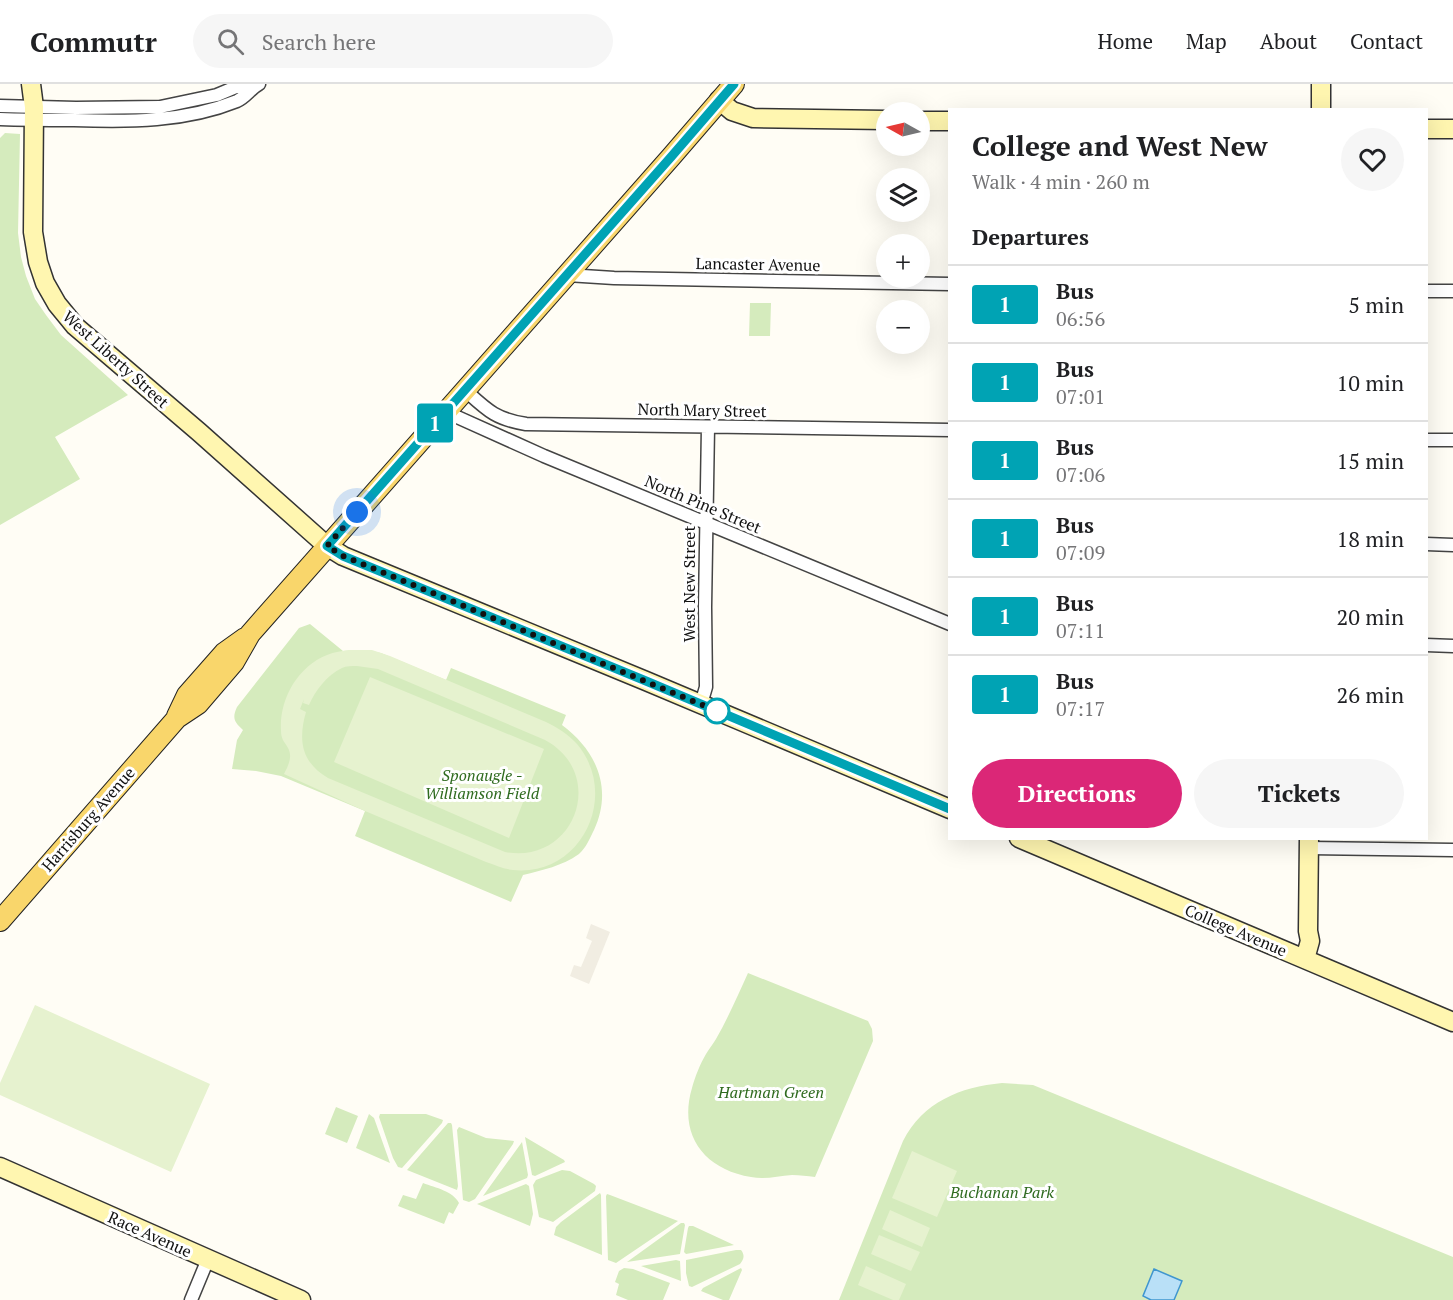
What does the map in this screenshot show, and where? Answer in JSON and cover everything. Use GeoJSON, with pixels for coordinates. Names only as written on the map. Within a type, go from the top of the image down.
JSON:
{"type":"FeatureCollection","features":[{"type":"Feature","properties":{"kind":"main road","name":"West Liberty Street"},"geometry":{"type":"LineString","coordinates":[[31,84],[34,114],[33,232],[38,262],[45,283],[57,304],[75,326],[327,546]]}},
{"type":"Feature","properties":{"kind":"main road","name":"West Liberty Street"},"geometry":{"type":"LineString","coordinates":[[34,114],[39,84]]}},
{"type":"Feature","properties":{"kind":"main road","name":"Harrisburg Avenue"},"geometry":{"type":"LineString","coordinates":[[0,921],[177,717],[187,695],[224,653],[250,634],[734,84]]}},
{"type":"Feature","properties":{"kind":"main road"},"geometry":{"type":"LineString","coordinates":[[1321,84],[1321,108]]}},
{"type":"Feature","properties":{"kind":"main road"},"geometry":{"type":"LineString","coordinates":[[719,100],[732,111],[753,118],[876,120]]}},
{"type":"Feature","properties":{"kind":"main road"},"geometry":{"type":"LineString","coordinates":[[930,121],[948,121]]}},
{"type":"Feature","properties":{"kind":"main road"},"geometry":{"type":"LineString","coordinates":[[1428,129],[1453,129]]}},
{"type":"Feature","properties":{"kind":"main road"},"geometry":{"type":"LineString","coordinates":[[327,546],[354,560],[948,808]]}},
{"type":"Feature","properties":{"kind":"main road","name":"College Avenue"},"geometry":{"type":"LineString","coordinates":[[1024,840],[1453,1022]]}},
{"type":"Feature","properties":{"kind":"main road"},"geometry":{"type":"LineString","coordinates":[[1305,959],[1310,941],[1308,931],[1309,843]]}},
{"type":"Feature","properties":{"kind":"main road","name":"Race Avenue"},"geometry":{"type":"LineString","coordinates":[[0,1167],[301,1300]]}},
{"type":"Feature","properties":{"kind":"street"},"geometry":{"type":"LineString","coordinates":[[0,120],[34,114],[160,107],[217,95],[237,87],[256,85]]}},
{"type":"Feature","properties":{"kind":"street"},"geometry":{"type":"LineString","coordinates":[[0,106],[34,114]]}},
{"type":"Feature","properties":{"kind":"street","name":"Lancaster Avenue"},"geometry":{"type":"LineString","coordinates":[[567,274],[614,278],[948,284]]}},
{"type":"Feature","properties":{"kind":"street"},"geometry":{"type":"LineString","coordinates":[[1428,291],[1453,291]]}},
{"type":"Feature","properties":{"kind":"street","name":"North Mary Street"},"geometry":{"type":"LineString","coordinates":[[465,390],[498,417],[526,424],[948,430]]}},
{"type":"Feature","properties":{"kind":"street","name":"North Pine Street"},"geometry":{"type":"LineString","coordinates":[[446,412],[544,456],[948,623]]}},
{"type":"Feature","properties":{"kind":"street","name":"West New Street"},"geometry":{"type":"LineString","coordinates":[[701,704],[706,687],[708,427]]}},
{"type":"Feature","properties":{"kind":"street"},"geometry":{"type":"LineString","coordinates":[[1428,440],[1453,440]]}},
{"type":"Feature","properties":{"kind":"street"},"geometry":{"type":"LineString","coordinates":[[1428,544],[1453,545]]}},
{"type":"Feature","properties":{"kind":"street"},"geometry":{"type":"LineString","coordinates":[[1428,645],[1453,645]]}},
{"type":"Feature","properties":{"kind":"street"},"geometry":{"type":"LineString","coordinates":[[1309,843],[1453,850]]}},
{"type":"Feature","properties":{"kind":"street"},"geometry":{"type":"LineString","coordinates":[[191,1300],[208,1259]]}},
{"type":"Feature","properties":{"kind":"green space"},"geometry":{"type":"Polygon","coordinates":[[[5,133],[20,134],[18,233],[21,257],[35,299],[61,335],[128,395],[55,437],[80,479],[0,525],[0,138],[5,133]]]}},
{"type":"Feature","properties":{"kind":"green space"},"geometry":{"type":"Polygon","coordinates":[[[750,303],[771,303],[770,336],[749,336],[750,303]]]}},
{"type":"Feature","properties":{"kind":"green space","name":"Sponaugle - Williamson Field"},"geometry":{"type":"Polygon","coordinates":[[[310,624],[343,651],[362,650],[381,653],[446,680],[451,668],[566,715],[562,725],[574,735],[593,759],[601,786],[600,815],[586,846],[579,854],[559,865],[523,875],[511,902],[355,836],[365,811],[281,776],[232,769],[237,740],[243,730],[235,720],[237,707],[299,628],[310,624]]]}},
{"type":"Feature","properties":{"kind":"green space"},"geometry":{"type":"Polygon","coordinates":[[[347,650],[372,650],[390,656],[546,722],[570,737],[589,764],[595,786],[594,808],[587,829],[575,847],[558,860],[537,869],[506,869],[365,811],[284,774],[290,755],[282,736],[281,719],[292,686],[316,660],[347,650]],[[344,667],[322,684],[309,705],[303,703],[304,699],[300,709],[306,712],[302,741],[307,757],[319,772],[328,778],[505,852],[529,852],[550,845],[565,831],[575,814],[578,794],[575,774],[564,755],[545,740],[378,669],[344,667]]]}},
{"type":"Feature","properties":{"kind":"green space"},"geometry":{"type":"Polygon","coordinates":[[[370,677],[544,749],[509,838],[334,762],[370,677]]]}},
{"type":"Feature","properties":{"kind":"green space","name":"Hartman Green"},"geometry":{"type":"Polygon","coordinates":[[[748,973],[868,1021],[872,1029],[873,1041],[815,1177],[792,1175],[761,1178],[734,1173],[708,1158],[692,1135],[689,1105],[695,1079],[748,973]]]}},
{"type":"Feature","properties":{"kind":"green space"},"geometry":{"type":"Polygon","coordinates":[[[35,1005],[210,1084],[171,1172],[0,1095],[0,1083],[35,1005]]]}},
{"type":"Feature","properties":{"kind":"green space","name":"Buchanan Park"},"geometry":{"type":"Polygon","coordinates":[[[1002,1083],[1033,1085],[1453,1257],[1453,1300],[839,1300],[903,1141],[911,1127],[921,1116],[944,1099],[972,1088],[1002,1083]]]}},
{"type":"Feature","properties":{"kind":"green space"},"geometry":{"type":"Polygon","coordinates":[[[336,1107],[358,1116],[347,1143],[325,1134],[336,1107]]]}},
{"type":"Feature","properties":{"kind":"green space"},"geometry":{"type":"Polygon","coordinates":[[[369,1114],[374,1118],[390,1163],[356,1148],[369,1114]]]}},
{"type":"Feature","properties":{"kind":"green space"},"geometry":{"type":"Polygon","coordinates":[[[380,1114],[426,1114],[443,1120],[402,1168],[398,1167],[393,1158],[379,1117],[380,1114]]]}},
{"type":"Feature","properties":{"kind":"green space"},"geometry":{"type":"Polygon","coordinates":[[[448,1123],[452,1125],[457,1190],[407,1170],[448,1123]]]}},
{"type":"Feature","properties":{"kind":"green space"},"geometry":{"type":"Polygon","coordinates":[[[459,1127],[486,1138],[514,1141],[475,1199],[469,1202],[463,1200],[457,1130],[459,1127]]]}},
{"type":"Feature","properties":{"kind":"green space"},"geometry":{"type":"Polygon","coordinates":[[[525,1137],[565,1162],[535,1176],[532,1175],[525,1137]]]}},
{"type":"Feature","properties":{"kind":"green space"},"geometry":{"type":"Polygon","coordinates":[[[522,1142],[527,1178],[483,1196],[522,1142]]]}},
{"type":"Feature","properties":{"kind":"green space"},"geometry":{"type":"Polygon","coordinates":[[[912,1151],[957,1171],[937,1217],[892,1198],[912,1151]]]}},
{"type":"Feature","properties":{"kind":"green space"},"geometry":{"type":"Polygon","coordinates":[[[562,1170],[570,1171],[596,1186],[595,1191],[553,1222],[539,1217],[533,1185],[536,1180],[562,1170]]]}},
{"type":"Feature","properties":{"kind":"green space"},"geometry":{"type":"Polygon","coordinates":[[[423,1183],[448,1193],[459,1203],[453,1214],[449,1212],[444,1224],[398,1206],[403,1195],[416,1199],[423,1183]]]}},
{"type":"Feature","properties":{"kind":"green space"},"geometry":{"type":"Polygon","coordinates":[[[526,1184],[529,1186],[533,1214],[530,1226],[477,1204],[526,1184]]]}},
{"type":"Feature","properties":{"kind":"green space"},"geometry":{"type":"Polygon","coordinates":[[[600,1193],[602,1255],[554,1235],[556,1227],[561,1222],[600,1193]]]}},
{"type":"Feature","properties":{"kind":"green space"},"geometry":{"type":"Polygon","coordinates":[[[607,1194],[678,1221],[616,1263],[608,1260],[607,1194]]]}},
{"type":"Feature","properties":{"kind":"green space"},"geometry":{"type":"Polygon","coordinates":[[[890,1210],[930,1228],[922,1247],[882,1229],[890,1210]]]}},
{"type":"Feature","properties":{"kind":"green space"},"geometry":{"type":"Polygon","coordinates":[[[681,1223],[685,1225],[680,1254],[627,1262],[681,1223]]]}},
{"type":"Feature","properties":{"kind":"green space"},"geometry":{"type":"Polygon","coordinates":[[[689,1226],[734,1245],[686,1254],[684,1252],[689,1226]]]}},
{"type":"Feature","properties":{"kind":"green space"},"geometry":{"type":"Polygon","coordinates":[[[879,1235],[920,1252],[911,1271],[871,1254],[879,1235]]]}},
{"type":"Feature","properties":{"kind":"green space"},"geometry":{"type":"Polygon","coordinates":[[[741,1250],[743,1254],[740,1264],[692,1287],[689,1286],[686,1260],[741,1250]]]}},
{"type":"Feature","properties":{"kind":"green space"},"geometry":{"type":"Polygon","coordinates":[[[680,1261],[681,1281],[641,1266],[680,1261]]]}},
{"type":"Feature","properties":{"kind":"green space"},"geometry":{"type":"Polygon","coordinates":[[[866,1266],[906,1284],[899,1300],[893,1300],[858,1285],[866,1266]]]}},
{"type":"Feature","properties":{"kind":"green space"},"geometry":{"type":"Polygon","coordinates":[[[624,1268],[633,1269],[670,1283],[663,1300],[628,1300],[616,1295],[619,1284],[615,1282],[619,1271],[624,1268]]]}},
{"type":"Feature","properties":{"kind":"green space"},"geometry":{"type":"Polygon","coordinates":[[[741,1268],[729,1300],[723,1300],[701,1291],[703,1288],[741,1268]]]}},
{"type":"Feature","properties":{"kind":"shaded area"},"geometry":{"type":"Polygon","coordinates":[[[591,924],[610,932],[589,984],[570,976],[574,965],[581,967],[592,941],[586,938],[591,924]]]}},
{"type":"Feature","properties":{"kind":"water"},"geometry":{"type":"Polygon","coordinates":[[[1154,1269],[1182,1281],[1174,1300],[1151,1300],[1143,1296],[1154,1269]]]}},
{"type":"Feature","properties":{"kind":"bus line","name":"1"},"geometry":{"type":"LineString","coordinates":[[734,84],[327,546],[343,556],[948,808]]}},
{"type":"Feature","properties":{"kind":"route"},"geometry":{"type":"LineString","coordinates":[[357,512],[327,546],[343,556],[717,711]]}}]}
